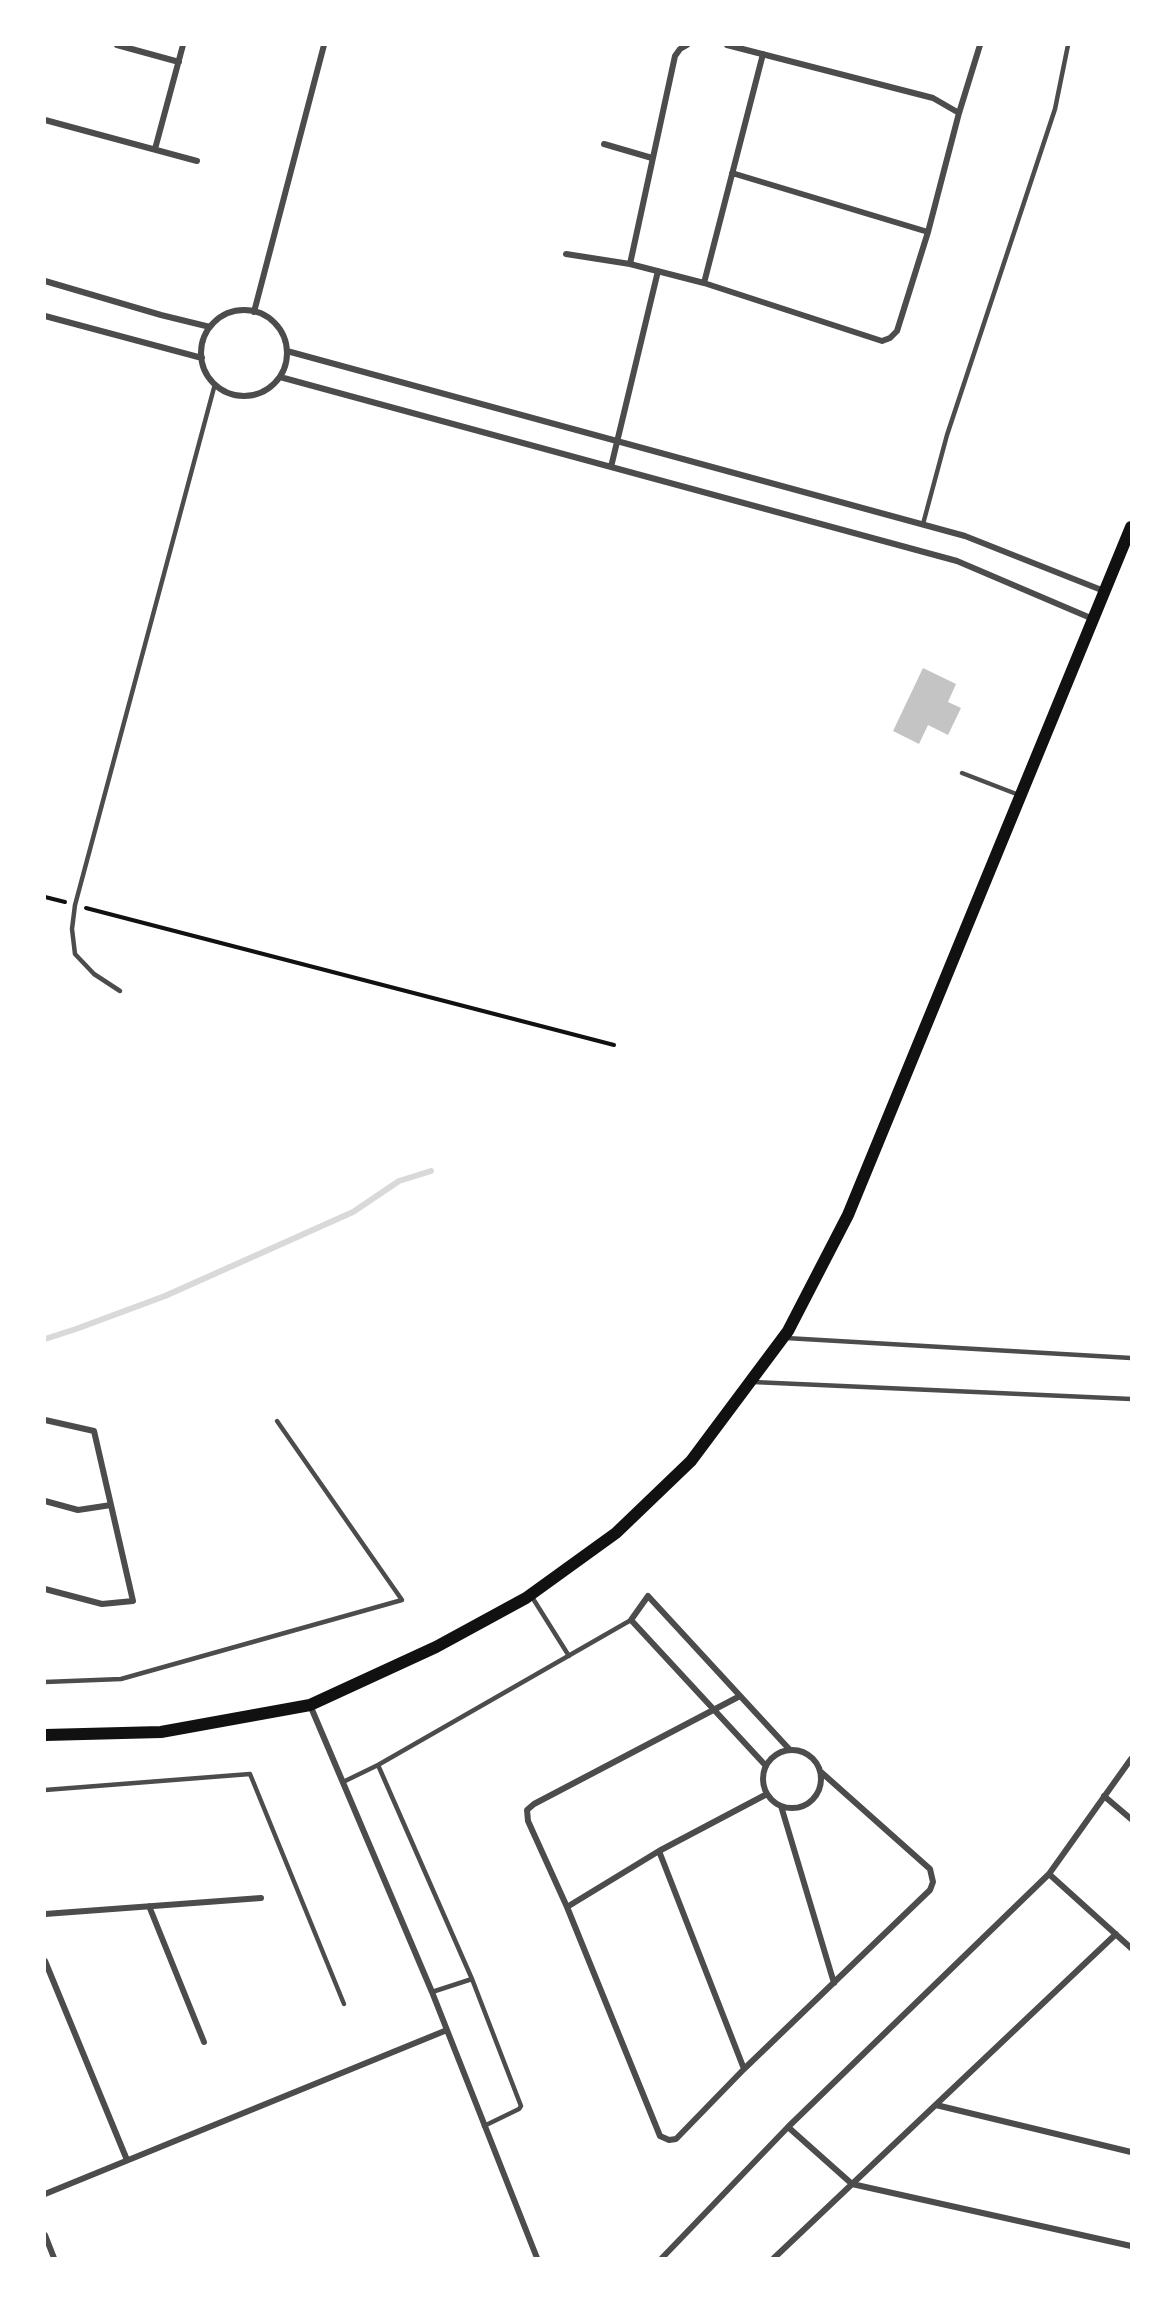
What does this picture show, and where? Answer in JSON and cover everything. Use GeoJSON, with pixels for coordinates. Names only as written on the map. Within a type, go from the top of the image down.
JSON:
{"type":"FeatureCollection","features":[{"type":"Feature","properties":{"kind":"main road"},"geometry":{"type":"LineString","coordinates":[[45,1735],[161,1732],[310,1705],[436,1647],[530,1595],[616,1533],[691,1461],[783,1338],[848,1215],[1131,527]]}},
{"type":"Feature","properties":{"kind":"street"},"geometry":{"type":"LineString","coordinates":[[117,45],[179,62]]}},
{"type":"Feature","properties":{"kind":"street"},"geometry":{"type":"LineString","coordinates":[[155,149],[183,45]]}},
{"type":"Feature","properties":{"kind":"street"},"geometry":{"type":"LineString","coordinates":[[254,312],[324,45]]}},
{"type":"Feature","properties":{"kind":"street"},"geometry":{"type":"LineString","coordinates":[[630,264],[675,56],[687,45]]}},
{"type":"Feature","properties":{"kind":"street"},"geometry":{"type":"LineString","coordinates":[[728,45],[933,98],[959,113]]}},
{"type":"Feature","properties":{"kind":"street"},"geometry":{"type":"LineString","coordinates":[[566,254],[658,271],[704,283],[882,341],[890,338],[897,331],[928,232],[959,113],[980,45]]}},
{"type":"Feature","properties":{"kind":"street"},"geometry":{"type":"LineString","coordinates":[[704,283],[763,54]]}},
{"type":"Feature","properties":{"kind":"street"},"geometry":{"type":"LineString","coordinates":[[45,120],[197,160]]}},
{"type":"Feature","properties":{"kind":"street"},"geometry":{"type":"LineString","coordinates":[[604,144],[652,158]]}},
{"type":"Feature","properties":{"kind":"street"},"geometry":{"type":"LineString","coordinates":[[732,174],[928,232]]}},
{"type":"Feature","properties":{"kind":"street"},"geometry":{"type":"LineString","coordinates":[[611,467],[658,271]]}},
{"type":"Feature","properties":{"kind":"street"},"geometry":{"type":"LineString","coordinates":[[45,281],[210,327]]}},
{"type":"Feature","properties":{"kind":"street"},"geometry":{"type":"LineString","coordinates":[[242,310],[254,312],[273,322],[285,340],[287,351],[286,365],[280,377],[270,388],[256,395],[241,396],[227,393],[215,384],[206,372],[202,358],[205,336],[210,327],[219,318],[242,310]]}},
{"type":"Feature","properties":{"kind":"street"},"geometry":{"type":"LineString","coordinates":[[45,316],[202,358]]}},
{"type":"Feature","properties":{"kind":"street"},"geometry":{"type":"LineString","coordinates":[[287,351],[965,536],[1105,591]]}},
{"type":"Feature","properties":{"kind":"street"},"geometry":{"type":"LineString","coordinates":[[280,377],[957,561],[1093,620]]}},
{"type":"Feature","properties":{"kind":"street"},"geometry":{"type":"LineString","coordinates":[[45,1420],[94,1431],[133,1601],[102,1604],[45,1589]]}},
{"type":"Feature","properties":{"kind":"street"},"geometry":{"type":"LineString","coordinates":[[45,1501],[78,1510],[111,1505]]}},
{"type":"Feature","properties":{"kind":"street"},"geometry":{"type":"LineString","coordinates":[[766,1766],[631,1620],[648,1596],[790,1750]]}},
{"type":"Feature","properties":{"kind":"street"},"geometry":{"type":"LineString","coordinates":[[740,1696],[527,1810],[528,1821],[567,1907],[660,2136],[669,2140],[676,2139],[744,2069],[930,1890],[933,1882],[930,1869],[821,1772]]}},
{"type":"Feature","properties":{"kind":"street"},"geometry":{"type":"LineString","coordinates":[[310,1705],[432,1992],[537,2258]]}},
{"type":"Feature","properties":{"kind":"street"},"geometry":{"type":"LineString","coordinates":[[780,1806],[799,1808],[815,1798],[822,1781],[821,1772],[809,1755],[800,1751],[780,1752],[766,1766],[763,1785],[767,1794],[780,1806],[834,1983]]}},
{"type":"Feature","properties":{"kind":"street"},"geometry":{"type":"LineString","coordinates":[[662,2258],[788,2127],[1048,1874],[1131,1759]]}},
{"type":"Feature","properties":{"kind":"street"},"geometry":{"type":"LineString","coordinates":[[567,1907],[659,1851],[767,1794]]}},
{"type":"Feature","properties":{"kind":"street"},"geometry":{"type":"LineString","coordinates":[[1104,1796],[1131,1819]]}},
{"type":"Feature","properties":{"kind":"street"},"geometry":{"type":"LineString","coordinates":[[659,1851],[744,2069]]}},
{"type":"Feature","properties":{"kind":"street"},"geometry":{"type":"LineString","coordinates":[[1048,1874],[1131,1948]]}},
{"type":"Feature","properties":{"kind":"street"},"geometry":{"type":"LineString","coordinates":[[45,1914],[261,1898]]}},
{"type":"Feature","properties":{"kind":"street"},"geometry":{"type":"LineString","coordinates":[[149,1906],[204,2042]]}},
{"type":"Feature","properties":{"kind":"street"},"geometry":{"type":"LineString","coordinates":[[774,2258],[1116,1934]]}},
{"type":"Feature","properties":{"kind":"street"},"geometry":{"type":"LineString","coordinates":[[45,1961],[127,2160]]}},
{"type":"Feature","properties":{"kind":"street"},"geometry":{"type":"LineString","coordinates":[[45,2194],[447,2030]]}},
{"type":"Feature","properties":{"kind":"street"},"geometry":{"type":"LineString","coordinates":[[936,2105],[1131,2152]]}},
{"type":"Feature","properties":{"kind":"street"},"geometry":{"type":"LineString","coordinates":[[788,2127],[852,2184],[1131,2246]]}},
{"type":"Feature","properties":{"kind":"street"},"geometry":{"type":"LineString","coordinates":[[45,2235],[54,2258]]}},
{"type":"Feature","properties":{"kind":"lane"},"geometry":{"type":"LineString","coordinates":[[923,524],[947,435],[1055,108],[1068,45]]}},
{"type":"Feature","properties":{"kind":"lane"},"geometry":{"type":"LineString","coordinates":[[120,991],[94,974],[75,954],[72,929],[75,905],[215,384]]}},
{"type":"Feature","properties":{"kind":"lane"},"geometry":{"type":"LineString","coordinates":[[962,773],[1021,796]]}},
{"type":"Feature","properties":{"kind":"lane"},"geometry":{"type":"LineString","coordinates":[[783,1338],[1131,1358]]}},
{"type":"Feature","properties":{"kind":"lane"},"geometry":{"type":"LineString","coordinates":[[750,1382],[1131,1399]]}},
{"type":"Feature","properties":{"kind":"lane"},"geometry":{"type":"LineString","coordinates":[[45,1682],[121,1678],[402,1599],[277,1421]]}},
{"type":"Feature","properties":{"kind":"lane"},"geometry":{"type":"LineString","coordinates":[[530,1595],[569,1656]]}},
{"type":"Feature","properties":{"kind":"lane"},"geometry":{"type":"LineString","coordinates":[[343,1782],[378,1765],[631,1620]]}},
{"type":"Feature","properties":{"kind":"lane"},"geometry":{"type":"LineString","coordinates":[[378,1765],[472,1978],[521,2106],[484,2126]]}},
{"type":"Feature","properties":{"kind":"lane"},"geometry":{"type":"LineString","coordinates":[[45,1790],[250,1774],[344,2004]]}},
{"type":"Feature","properties":{"kind":"lane"},"geometry":{"type":"LineString","coordinates":[[432,1992],[472,1978]]}},
{"type":"Feature","properties":{"kind":"path"},"geometry":{"type":"LineString","coordinates":[[45,897],[614,1045]]}},
{"type":"Feature","properties":{"kind":"building"},"geometry":{"type":"Polygon","coordinates":[[[923,668],[956,684],[948,702],[961,708],[948,735],[928,725],[919,744],[893,731],[923,668]]]}},
{"type":"Feature","properties":{"kind":"waterway"},"geometry":{"type":"LineString","coordinates":[[45,1339],[165,1296],[353,1212],[399,1181],[431,1171]]}}]}
